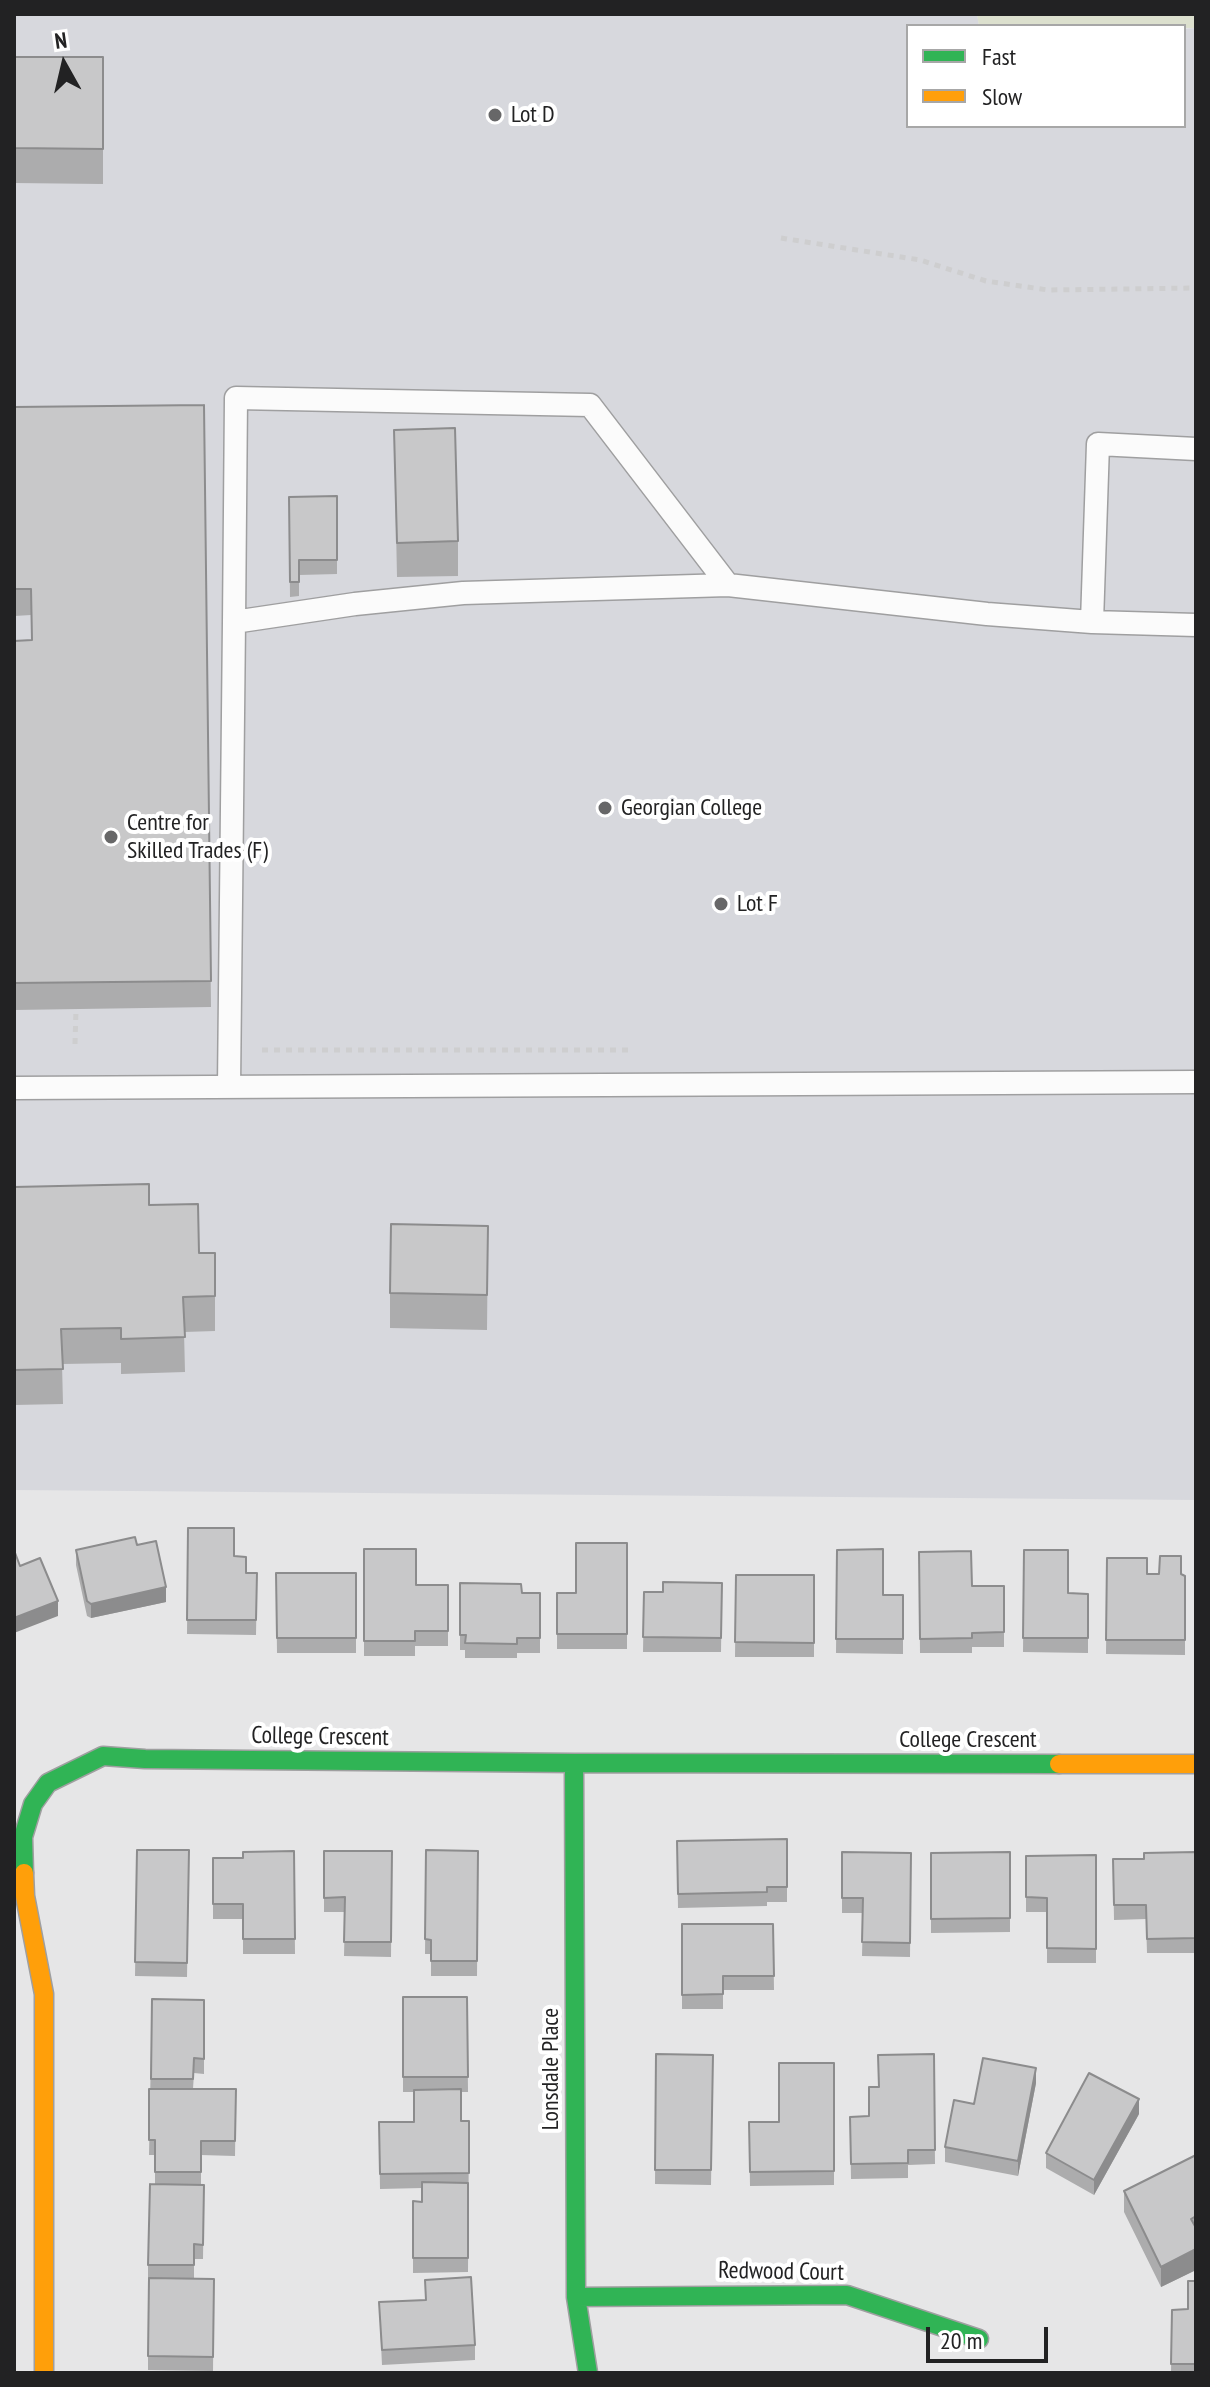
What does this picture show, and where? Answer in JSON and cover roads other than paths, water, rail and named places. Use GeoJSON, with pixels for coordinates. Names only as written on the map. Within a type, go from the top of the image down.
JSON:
{"type":"FeatureCollection","features":[{"type":"Feature","properties":{"kind":"street","name":"College Crescent"},"geometry":{"type":"LineString","coordinates":[[44,2373],[44,1994],[25,1896],[23,1837],[33,1804],[48,1783],[68,1771],[103,1756],[574,1763],[1196,1764]]}},
{"type":"Feature","properties":{"kind":"street","name":"Lonsdale Place"},"geometry":{"type":"LineString","coordinates":[[574,1763],[576,2297],[588,2373]]}},
{"type":"Feature","properties":{"kind":"street","name":"Redwood Court"},"geometry":{"type":"LineString","coordinates":[[576,2297],[847,2295],[979,2339]]}},
{"type":"Feature","properties":{"kind":"lane"},"geometry":{"type":"LineString","coordinates":[[229,1086],[236,398],[590,405],[728,585]]}},
{"type":"Feature","properties":{"kind":"lane"},"geometry":{"type":"LineString","coordinates":[[1092,622],[1098,444],[1196,449]]}},
{"type":"Feature","properties":{"kind":"lane"},"geometry":{"type":"LineString","coordinates":[[234,622],[355,604],[463,593],[728,585],[987,614],[1092,622],[1196,625]]}},
{"type":"Feature","properties":{"kind":"lane"},"geometry":{"type":"LineString","coordinates":[[14,1088],[1196,1082]]}},
{"type":"Feature","properties":{"kind":"place","name":"Lot D"},"geometry":{"type":"Point","coordinates":[495,115]}},
{"type":"Feature","properties":{"kind":"place","name":"Georgian College"},"geometry":{"type":"Point","coordinates":[605,808]}},
{"type":"Feature","properties":{"kind":"place","name":"Centre for Skilled Trades (F)"},"geometry":{"type":"Point","coordinates":[111,837]}},
{"type":"Feature","properties":{"kind":"place","name":"Lot F"},"geometry":{"type":"Point","coordinates":[721,904]}}]}
